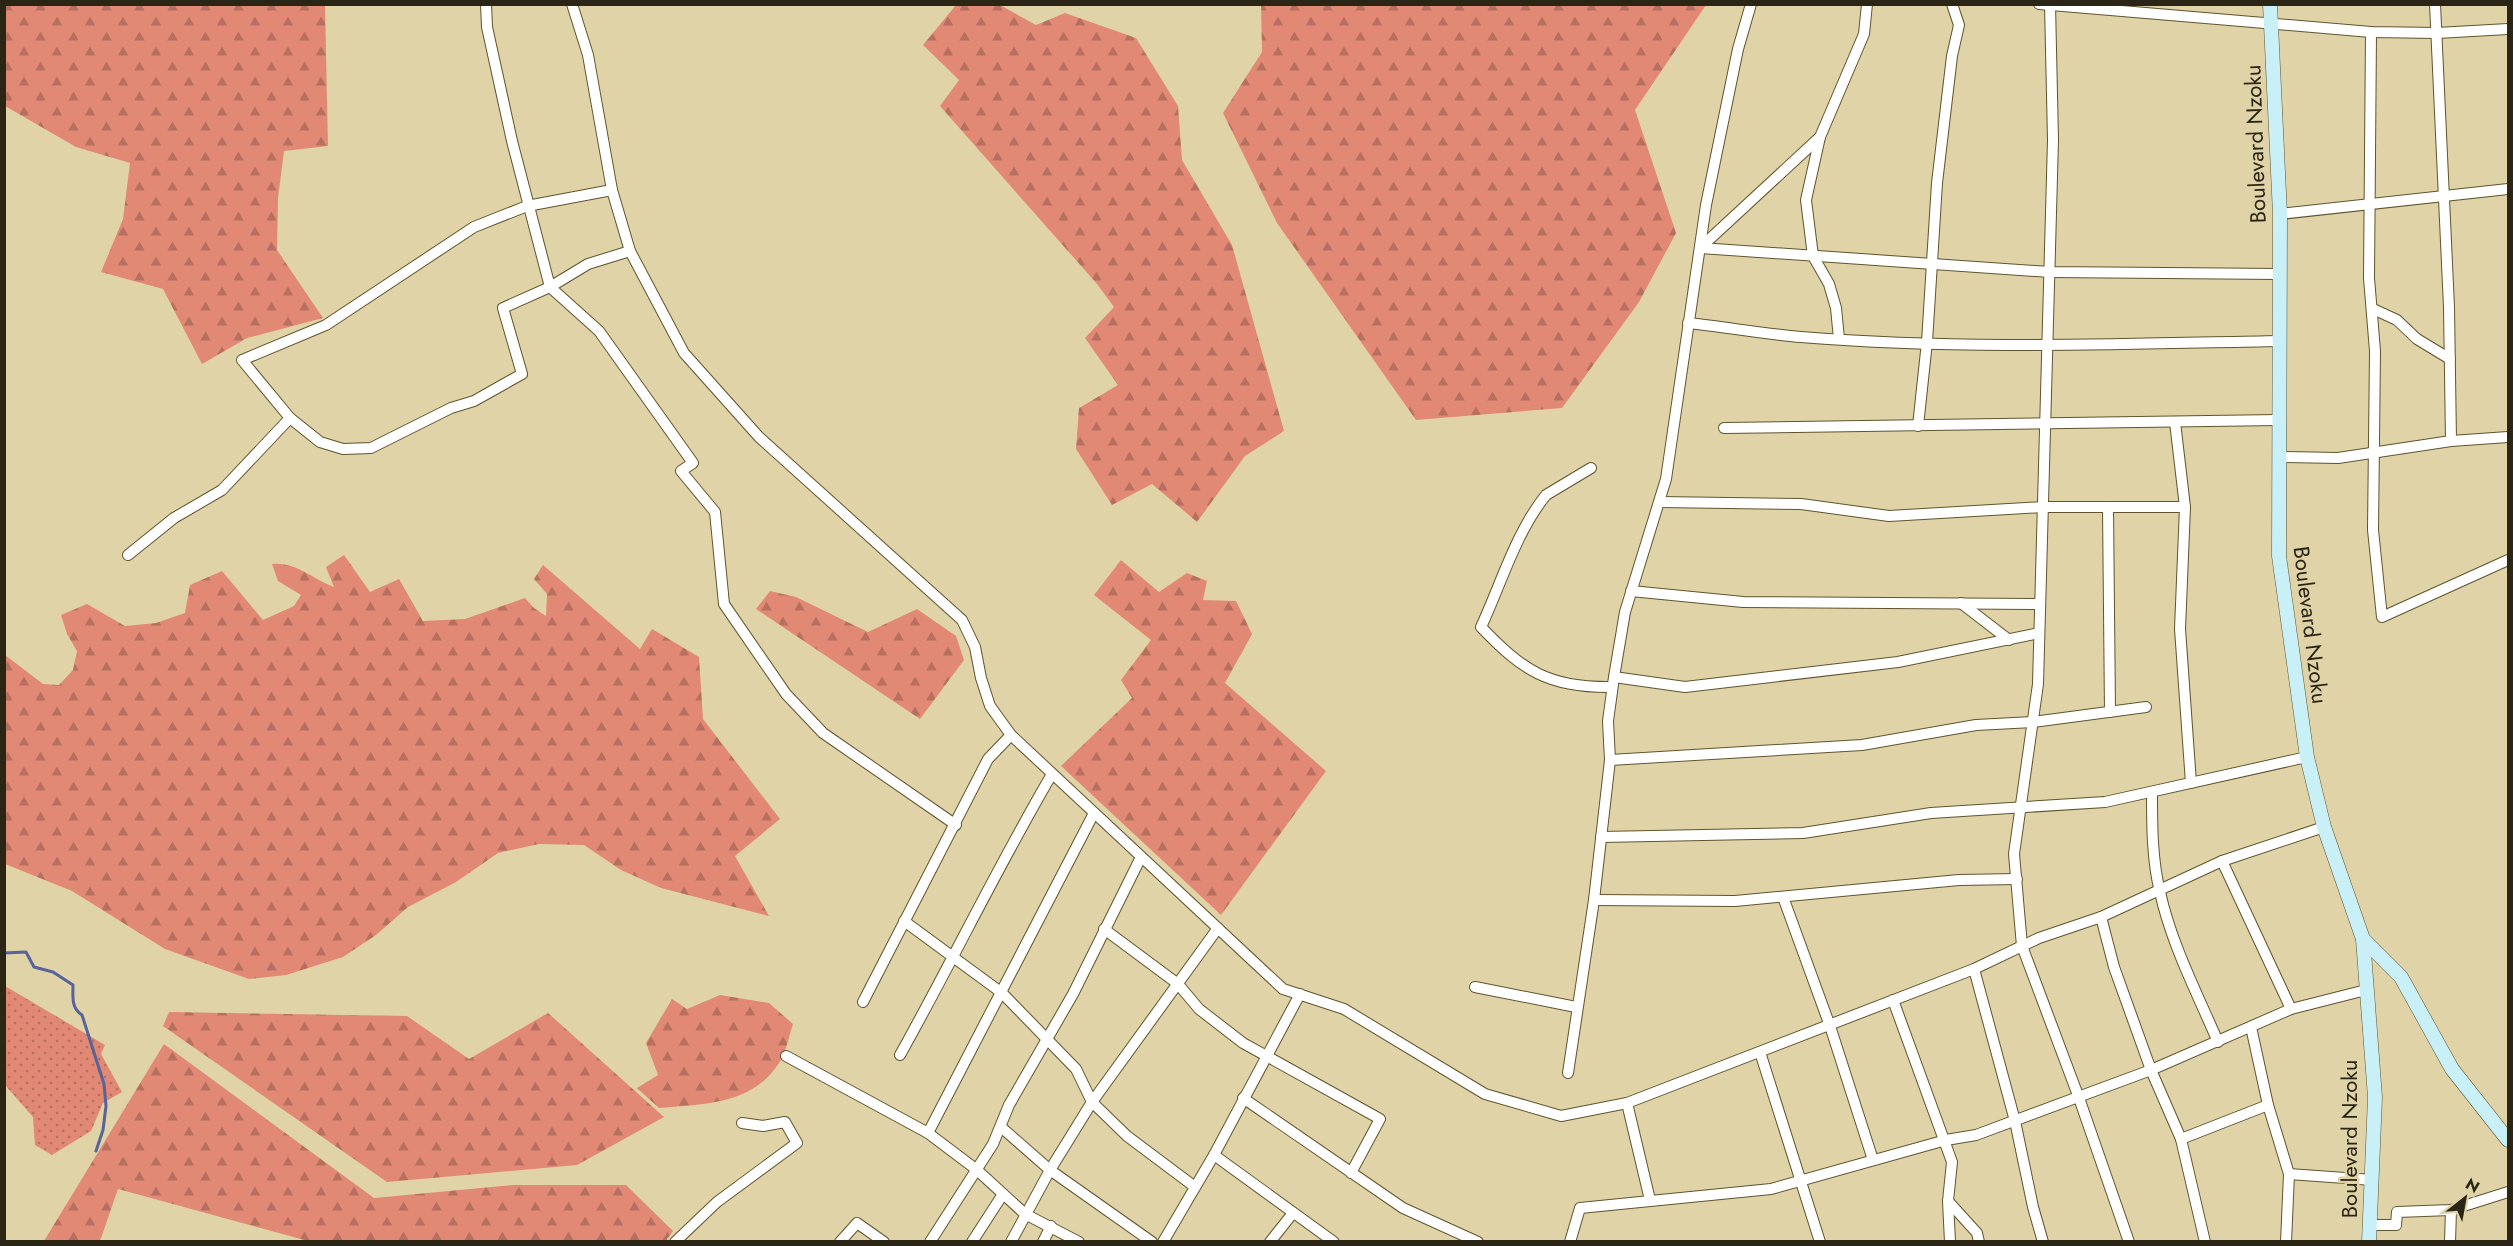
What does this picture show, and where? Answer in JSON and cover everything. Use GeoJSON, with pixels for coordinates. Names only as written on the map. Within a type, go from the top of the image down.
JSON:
{"type":"FeatureCollection","features":[{"type":"Feature","properties":{"kind":"street"},"geometry":{"type":"LineString","coordinates":[[486,4],[487,27],[527,206],[550,287],[599,331],[693,463],[681,471],[715,512],[724,604],[786,694],[823,733],[956,825]]}},
{"type":"Feature","properties":{"kind":"street"},"geometry":{"type":"LineString","coordinates":[[572,4],[588,55],[612,190],[630,251],[684,353],[759,437],[962,620],[975,648],[990,706],[1011,735],[1218,928],[1283,988],[1344,1009],[1485,1094],[1561,1116],[1627,1103],[1974,969],[2022,946],[2160,892],[2222,861],[2324,826]]}},
{"type":"Feature","properties":{"kind":"street"},"geometry":{"type":"LineString","coordinates":[[1568,1073],[1610,760],[1608,721],[1613,682],[1625,612],[1666,479],[1700,248],[1738,49],[1751,4]]}},
{"type":"Feature","properties":{"kind":"street"},"geometry":{"type":"LineString","coordinates":[[1839,339],[1836,308],[1829,284],[1813,256],[1806,200],[1820,137],[1864,34],[1867,4]]}},
{"type":"Feature","properties":{"kind":"street"},"geometry":{"type":"LineString","coordinates":[[1918,426],[1927,342],[1937,183],[1952,56],[1959,25],[1952,4]]}},
{"type":"Feature","properties":{"kind":"street","name":"Boulevard Nzoku"},"geometry":{"type":"LineString","coordinates":[[2270,4],[2280,214],[2279,556],[2307,757],[2324,826],[2363,939],[2375,1097],[2369,1242]]}},
{"type":"Feature","properties":{"kind":"street"},"geometry":{"type":"LineString","coordinates":[[2435,4],[2444,195],[2451,441]]}},
{"type":"Feature","properties":{"kind":"street"},"geometry":{"type":"LineString","coordinates":[[2129,1242],[2079,1098],[2022,946],[2014,854],[2038,684],[2053,140],[2047,5],[2371,32],[2437,33],[2508,29]]}},
{"type":"Feature","properties":{"kind":"street"},"geometry":{"type":"LineString","coordinates":[[2371,32],[2369,278],[2373,309],[2373,530],[2382,617],[2508,560]]}},
{"type":"Feature","properties":{"kind":"street"},"geometry":{"type":"LineString","coordinates":[[1700,248],[1820,137]]}},
{"type":"Feature","properties":{"kind":"street"},"geometry":{"type":"LineString","coordinates":[[2280,214],[2508,189]]}},
{"type":"Feature","properties":{"kind":"street"},"geometry":{"type":"LineString","coordinates":[[612,190],[527,206],[474,227],[326,325],[242,360],[290,418],[320,442],[343,449],[371,448],[451,408],[474,401],[522,374],[503,308],[550,287],[588,264],[630,251]]}},
{"type":"Feature","properties":{"kind":"street"},"geometry":{"type":"LineString","coordinates":[[1700,248],[2050,272],[2280,274]]}},
{"type":"Feature","properties":{"kind":"street"},"geometry":{"type":"LineString","coordinates":[[2373,309],[2397,320],[2417,339],[2450,359]]}},
{"type":"Feature","properties":{"kind":"street"},"geometry":{"type":"LineString","coordinates":[[1689,322],[1801,337],[1927,342],[2048,345],[2279,341]]}},
{"type":"Feature","properties":{"kind":"street"},"geometry":{"type":"LineString","coordinates":[[128,555],[174,518],[222,490],[290,418]]}},
{"type":"Feature","properties":{"kind":"street"},"geometry":{"type":"LineString","coordinates":[[1724,428],[2279,420]]}},
{"type":"Feature","properties":{"kind":"street"},"geometry":{"type":"LineString","coordinates":[[2175,422],[2185,507],[2180,629],[2191,783]]}},
{"type":"Feature","properties":{"kind":"street"},"geometry":{"type":"LineString","coordinates":[[2279,457],[2338,458],[2451,441],[2508,437]]}},
{"type":"Feature","properties":{"kind":"street"},"geometry":{"type":"LineString","coordinates":[[1591,468],[1541,500],[1528,522],[1481,627],[1519,664],[1540,676],[1580,685],[1613,682],[1685,687],[1898,662],[2039,633]]}},
{"type":"Feature","properties":{"kind":"street"},"geometry":{"type":"LineString","coordinates":[[1659,502],[1801,504],[1889,516],[2043,507],[2185,507]]}},
{"type":"Feature","properties":{"kind":"street"},"geometry":{"type":"LineString","coordinates":[[2108,507],[2110,711]]}},
{"type":"Feature","properties":{"kind":"street"},"geometry":{"type":"LineString","coordinates":[[1631,591],[1743,602],[2040,604]]}},
{"type":"Feature","properties":{"kind":"street"},"geometry":{"type":"LineString","coordinates":[[1961,603],[2009,639]]}},
{"type":"Feature","properties":{"kind":"street"},"geometry":{"type":"LineString","coordinates":[[1610,760],[1862,745],[1976,725],[2033,722],[2146,707]]}},
{"type":"Feature","properties":{"kind":"street"},"geometry":{"type":"LineString","coordinates":[[863,1002],[988,759],[1011,735]]}},
{"type":"Feature","properties":{"kind":"street"},"geometry":{"type":"LineString","coordinates":[[1600,837],[1803,833],[1931,813],[2105,802],[2307,757]]}},
{"type":"Feature","properties":{"kind":"street"},"geometry":{"type":"LineString","coordinates":[[900,1055],[954,958],[1011,844],[1052,774]]}},
{"type":"Feature","properties":{"kind":"street"},"geometry":{"type":"LineString","coordinates":[[2152,792],[2152,830],[2160,892],[2185,964],[2218,1041]]}},
{"type":"Feature","properties":{"kind":"street"},"geometry":{"type":"LineString","coordinates":[[928,1133],[1094,813]]}},
{"type":"Feature","properties":{"kind":"street"},"geometry":{"type":"LineString","coordinates":[[930,1242],[1001,1127],[1009,1105],[1072,994],[1141,856]]}},
{"type":"Feature","properties":{"kind":"street"},"geometry":{"type":"LineString","coordinates":[[2222,861],[2291,1009]]}},
{"type":"Feature","properties":{"kind":"street"},"geometry":{"type":"LineString","coordinates":[[1593,900],[1735,901],[1959,880],[2016,879]]}},
{"type":"Feature","properties":{"kind":"street"},"geometry":{"type":"LineString","coordinates":[[1783,897],[1830,1026],[1873,1160]]}},
{"type":"Feature","properties":{"kind":"street"},"geometry":{"type":"LineString","coordinates":[[2101,917],[2107,946],[2151,1070],[2181,1139],[2205,1242]]}},
{"type":"Feature","properties":{"kind":"street"},"geometry":{"type":"LineString","coordinates":[[904,921],[1002,993],[1076,1069],[1092,1102],[1127,1136],[1195,1187]]}},
{"type":"Feature","properties":{"kind":"street"},"geometry":{"type":"LineString","coordinates":[[1011,1242],[1050,1170],[1092,1102],[1218,928]]}},
{"type":"Feature","properties":{"kind":"street"},"geometry":{"type":"LineString","coordinates":[[1104,929],[1178,984],[1199,1009],[1243,1042],[1380,1119],[1351,1173]]}},
{"type":"Feature","properties":{"kind":"street"},"geometry":{"type":"LineString","coordinates":[[2363,939],[2401,977],[2452,1069],[2508,1140]]}},
{"type":"Feature","properties":{"kind":"street"},"geometry":{"type":"LineString","coordinates":[[1974,969],[2015,1121],[2033,1207],[2043,1242]]}},
{"type":"Feature","properties":{"kind":"street"},"geometry":{"type":"LineString","coordinates":[[1475,987],[1576,1007]]}},
{"type":"Feature","properties":{"kind":"street"},"geometry":{"type":"LineString","coordinates":[[1569,1242],[1580,1208],[1771,1189],[1946,1140],[1976,1135],[2151,1070],[2291,1009],[2366,990]]}},
{"type":"Feature","properties":{"kind":"street"},"geometry":{"type":"LineString","coordinates":[[1163,1242],[1269,1056],[1300,994]]}},
{"type":"Feature","properties":{"kind":"street"},"geometry":{"type":"LineString","coordinates":[[1893,1000],[1946,1140],[1952,1162],[1948,1201],[1950,1242]]}},
{"type":"Feature","properties":{"kind":"street"},"geometry":{"type":"LineString","coordinates":[[2251,1027],[2268,1105],[2289,1174],[2286,1242]]}},
{"type":"Feature","properties":{"kind":"street"},"geometry":{"type":"LineString","coordinates":[[1760,1052],[1820,1242]]}},
{"type":"Feature","properties":{"kind":"street"},"geometry":{"type":"LineString","coordinates":[[786,1056],[928,1133],[976,1170],[1025,1214],[1079,1242]]}},
{"type":"Feature","properties":{"kind":"street"},"geometry":{"type":"LineString","coordinates":[[1243,1098],[1403,1208],[1478,1242]]}},
{"type":"Feature","properties":{"kind":"street"},"geometry":{"type":"LineString","coordinates":[[1627,1103],[1650,1200]]}},
{"type":"Feature","properties":{"kind":"street"},"geometry":{"type":"LineString","coordinates":[[2181,1139],[2268,1105]]}},
{"type":"Feature","properties":{"kind":"street"},"geometry":{"type":"LineString","coordinates":[[675,1242],[717,1202],[797,1143],[784,1122],[763,1126],[742,1123]]}},
{"type":"Feature","properties":{"kind":"street"},"geometry":{"type":"LineString","coordinates":[[1001,1127],[1050,1170],[1140,1238],[1152,1242]]}},
{"type":"Feature","properties":{"kind":"street"},"geometry":{"type":"LineString","coordinates":[[1214,1155],[1335,1242]]}},
{"type":"Feature","properties":{"kind":"street"},"geometry":{"type":"LineString","coordinates":[[2289,1174],[2373,1180]]}},
{"type":"Feature","properties":{"kind":"street"},"geometry":{"type":"LineString","coordinates":[[972,1242],[1003,1194]]}},
{"type":"Feature","properties":{"kind":"street"},"geometry":{"type":"LineString","coordinates":[[2370,1224],[2396,1225],[2397,1212],[2451,1210],[2508,1195]]}},
{"type":"Feature","properties":{"kind":"street"},"geometry":{"type":"LineString","coordinates":[[1948,1201],[1977,1233],[1979,1242]]}},
{"type":"Feature","properties":{"kind":"street"},"geometry":{"type":"LineString","coordinates":[[2450,1242],[2451,1210]]}},
{"type":"Feature","properties":{"kind":"street"},"geometry":{"type":"LineString","coordinates":[[1270,1242],[1293,1213]]}},
{"type":"Feature","properties":{"kind":"street"},"geometry":{"type":"LineString","coordinates":[[840,1242],[857,1223],[884,1242]]}},
{"type":"Feature","properties":{"kind":"street"},"geometry":{"type":"LineString","coordinates":[[1043,1242],[1051,1226]]}},
{"type":"Feature","properties":{"kind":"green space"},"geometry":{"type":"Polygon","coordinates":[[[5,4],[325,5],[328,146],[284,151],[278,198],[277,250],[323,318],[247,338],[202,364],[163,289],[101,272],[123,219],[130,163],[76,147],[5,106],[5,4]]]}},
{"type":"Feature","properties":{"kind":"green space"},"geometry":{"type":"Polygon","coordinates":[[[956,5],[1000,5],[1036,25],[1065,13],[1136,38],[1178,106],[1182,160],[1232,245],[1284,431],[1245,456],[1197,522],[1152,484],[1112,505],[1076,449],[1079,408],[1118,385],[1085,338],[1114,307],[1097,284],[940,106],[959,80],[923,45],[956,5]]]}},
{"type":"Feature","properties":{"kind":"green space"},"geometry":{"type":"Polygon","coordinates":[[[1261,5],[1706,5],[1635,110],[1676,233],[1639,302],[1562,408],[1416,420],[1277,223],[1223,113],[1262,52],[1261,5]]]}},
{"type":"Feature","properties":{"kind":"green space"},"geometry":{"type":"Polygon","coordinates":[[[344,555],[370,592],[399,579],[423,621],[465,619],[525,598],[546,616],[547,594],[534,579],[543,565],[640,649],[652,629],[699,657],[703,719],[780,819],[735,856],[769,916],[661,888],[621,870],[584,845],[539,844],[498,853],[456,882],[408,907],[376,935],[343,957],[286,975],[249,979],[165,949],[72,891],[5,864],[5,655],[43,684],[59,685],[73,670],[77,651],[67,634],[61,615],[87,604],[125,626],[156,623],[185,613],[190,585],[222,571],[263,620],[294,606],[301,595],[278,581],[272,564],[289,565],[334,587],[326,567],[344,555]]]}},
{"type":"Feature","properties":{"kind":"green space"},"geometry":{"type":"Polygon","coordinates":[[[1121,560],[1159,592],[1187,573],[1207,581],[1203,600],[1236,601],[1252,634],[1225,683],[1326,771],[1221,915],[1061,766],[1132,698],[1121,680],[1151,640],[1094,595],[1121,560]]]}},
{"type":"Feature","properties":{"kind":"green space"},"geometry":{"type":"Polygon","coordinates":[[[770,591],[796,597],[868,632],[917,609],[956,636],[964,660],[920,719],[756,609],[770,591]]]}},
{"type":"Feature","properties":{"kind":"green space"},"geometry":{"type":"Polygon","coordinates":[[[5,986],[105,1045],[101,1054],[122,1092],[103,1103],[91,1131],[52,1155],[35,1145],[33,1117],[5,1085],[5,986]]]}},
{"type":"Feature","properties":{"kind":"green space"},"geometry":{"type":"Polygon","coordinates":[[[720,995],[769,1003],[793,1024],[779,1063],[768,1077],[741,1095],[710,1103],[659,1108],[637,1088],[658,1075],[646,1043],[672,999],[687,1009],[720,995]]]}},
{"type":"Feature","properties":{"kind":"green space"},"geometry":{"type":"Polygon","coordinates":[[[169,1012],[407,1016],[469,1059],[548,1013],[664,1117],[577,1165],[387,1182],[163,1026],[169,1012]]]}},
{"type":"Feature","properties":{"kind":"green space"},"geometry":{"type":"Polygon","coordinates":[[[164,1044],[374,1198],[514,1185],[626,1185],[673,1231],[665,1242],[308,1241],[118,1189],[100,1241],[44,1241],[164,1044]]]}},
{"type":"Feature","properties":{"kind":"waterway"},"geometry":{"type":"LineString","coordinates":[[4,953],[26,952],[34,967],[53,972],[73,985],[74,1006],[82,1015],[104,1084],[106,1106],[103,1130],[96,1151]]}}]}
